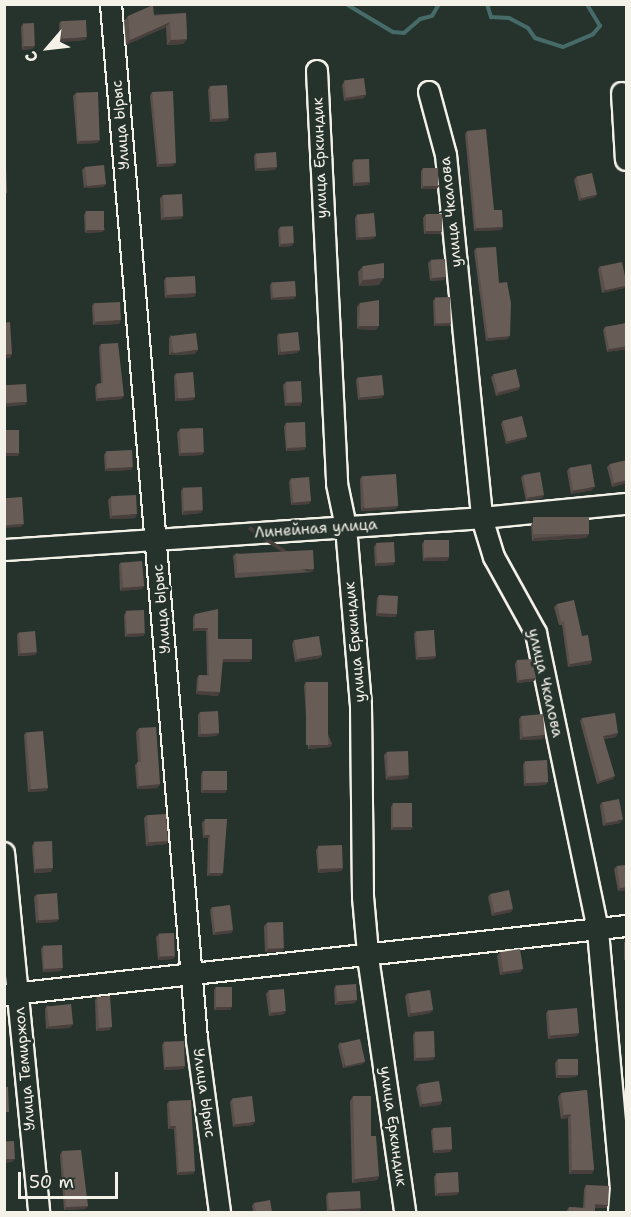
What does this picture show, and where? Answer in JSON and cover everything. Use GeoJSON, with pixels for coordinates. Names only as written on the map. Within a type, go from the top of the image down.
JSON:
{"type":"FeatureCollection","features":[{"type":"Feature","properties":{"kind":"street","name":"Улица Ырыс"},"geometry":{"type":"LineString","coordinates":[[111,4],[192,974],[220,1212]]}},
{"type":"Feature","properties":{"kind":"street","name":"улица Еркиндик"},"geometry":{"type":"LineString","coordinates":[[317,71],[337,484],[346,527],[360,706],[363,897],[368,957],[405,1212]]}},
{"type":"Feature","properties":{"kind":"street","name":"улица Чкалова"},"geometry":{"type":"LineString","coordinates":[[429,92],[446,155],[482,518],[494,556],[536,633],[598,931],[621,1188],[619,1212]]}},
{"type":"Feature","properties":{"kind":"street"},"geometry":{"type":"LineString","coordinates":[[622,93],[627,160]]}},
{"type":"Feature","properties":{"kind":"street","name":"Линейная улица"},"geometry":{"type":"LineString","coordinates":[[4,550],[482,518],[627,504]]}},
{"type":"Feature","properties":{"kind":"street","name":"Улица Темиржол"},"geometry":{"type":"LineString","coordinates":[[4,853],[11,994],[39,1212]]}},
{"type":"Feature","properties":{"kind":"street"},"geometry":{"type":"LineString","coordinates":[[11,994],[368,957],[627,926]]}},
{"type":"Feature","properties":{"kind":"building"},"geometry":{"type":"Polygon","coordinates":[[[153,5],[154,16],[186,13],[187,39],[171,40],[170,22],[130,40],[128,16],[153,5]]]}},
{"type":"Feature","properties":{"kind":"building"},"geometry":{"type":"Polygon","coordinates":[[[86,20],[87,37],[62,38],[61,21],[86,20]]]}},
{"type":"Feature","properties":{"kind":"building"},"geometry":{"type":"Polygon","coordinates":[[[23,23],[34,23],[35,46],[24,46],[23,23]]]}},
{"type":"Feature","properties":{"kind":"building"},"geometry":{"type":"Polygon","coordinates":[[[364,78],[366,95],[346,97],[344,80],[364,78]]]}},
{"type":"Feature","properties":{"kind":"building"},"geometry":{"type":"Polygon","coordinates":[[[227,85],[229,118],[212,119],[210,86],[227,85]]]}},
{"type":"Feature","properties":{"kind":"building"},"geometry":{"type":"Polygon","coordinates":[[[173,91],[176,163],[159,164],[152,92],[173,91]]]}},
{"type":"Feature","properties":{"kind":"building"},"geometry":{"type":"Polygon","coordinates":[[[98,92],[100,140],[78,141],[76,93],[98,92]]]}},
{"type":"Feature","properties":{"kind":"building"},"geometry":{"type":"Polygon","coordinates":[[[486,129],[494,210],[502,210],[503,227],[476,228],[467,131],[486,129]]]}},
{"type":"Feature","properties":{"kind":"building"},"geometry":{"type":"Polygon","coordinates":[[[276,152],[277,167],[257,168],[256,153],[276,152]]]}},
{"type":"Feature","properties":{"kind":"building"},"geometry":{"type":"Polygon","coordinates":[[[369,159],[370,182],[355,183],[354,160],[369,159]]]}},
{"type":"Feature","properties":{"kind":"building"},"geometry":{"type":"Polygon","coordinates":[[[4,165],[6,165],[7,193],[4,194],[4,165]]]}},
{"type":"Feature","properties":{"kind":"building"},"geometry":{"type":"Polygon","coordinates":[[[104,165],[106,184],[87,186],[85,167],[104,165]]]}},
{"type":"Feature","properties":{"kind":"building"},"geometry":{"type":"Polygon","coordinates":[[[423,168],[438,168],[438,186],[423,186],[423,168]]]}},
{"type":"Feature","properties":{"kind":"building"},"geometry":{"type":"Polygon","coordinates":[[[592,173],[597,194],[581,198],[576,177],[592,173]]]}},
{"type":"Feature","properties":{"kind":"building"},"geometry":{"type":"Polygon","coordinates":[[[182,194],[183,216],[164,217],[163,195],[182,194]]]}},
{"type":"Feature","properties":{"kind":"building"},"geometry":{"type":"Polygon","coordinates":[[[86,211],[104,211],[104,230],[86,230],[86,211]]]}},
{"type":"Feature","properties":{"kind":"building"},"geometry":{"type":"Polygon","coordinates":[[[374,213],[376,236],[359,237],[357,214],[374,213]]]}},
{"type":"Feature","properties":{"kind":"building"},"geometry":{"type":"Polygon","coordinates":[[[426,214],[442,214],[442,231],[426,231],[426,214]]]}},
{"type":"Feature","properties":{"kind":"building"},"geometry":{"type":"Polygon","coordinates":[[[293,226],[294,243],[281,244],[280,227],[293,226]]]}},
{"type":"Feature","properties":{"kind":"building"},"geometry":{"type":"Polygon","coordinates":[[[496,247],[499,283],[507,282],[511,303],[510,336],[488,338],[476,248],[496,247]]]}},
{"type":"Feature","properties":{"kind":"building"},"geometry":{"type":"Polygon","coordinates":[[[445,259],[446,277],[432,278],[431,260],[445,259]]]}},
{"type":"Feature","properties":{"kind":"building"},"geometry":{"type":"Polygon","coordinates":[[[622,262],[626,286],[605,290],[600,267],[622,262]]]}},
{"type":"Feature","properties":{"kind":"building"},"geometry":{"type":"Polygon","coordinates":[[[384,263],[384,278],[363,280],[363,266],[384,263]]]}},
{"type":"Feature","properties":{"kind":"building"},"geometry":{"type":"Polygon","coordinates":[[[195,276],[196,293],[167,294],[166,278],[195,276]]]}},
{"type":"Feature","properties":{"kind":"building"},"geometry":{"type":"Polygon","coordinates":[[[295,281],[296,296],[273,298],[272,283],[295,281]]]}},
{"type":"Feature","properties":{"kind":"building"},"geometry":{"type":"Polygon","coordinates":[[[450,297],[451,323],[436,324],[435,298],[450,297]]]}},
{"type":"Feature","properties":{"kind":"building"},"geometry":{"type":"Polygon","coordinates":[[[379,300],[379,326],[359,326],[360,303],[379,300]]]}},
{"type":"Feature","properties":{"kind":"building"},"geometry":{"type":"Polygon","coordinates":[[[120,302],[121,320],[95,321],[94,303],[120,302]]]}},
{"type":"Feature","properties":{"kind":"building"},"geometry":{"type":"Polygon","coordinates":[[[10,322],[12,354],[4,355],[4,323],[10,322]]]}},
{"type":"Feature","properties":{"kind":"building"},"geometry":{"type":"Polygon","coordinates":[[[627,323],[627,346],[609,349],[605,327],[627,323]]]}},
{"type":"Feature","properties":{"kind":"building"},"geometry":{"type":"Polygon","coordinates":[[[298,332],[300,350],[281,352],[279,334],[298,332]]]}},
{"type":"Feature","properties":{"kind":"building"},"geometry":{"type":"Polygon","coordinates":[[[196,333],[198,350],[173,353],[171,336],[196,333]]]}},
{"type":"Feature","properties":{"kind":"building"},"geometry":{"type":"Polygon","coordinates":[[[118,343],[124,396],[98,398],[97,384],[103,383],[101,344],[118,343]]]}},
{"type":"Feature","properties":{"kind":"building"},"geometry":{"type":"Polygon","coordinates":[[[516,369],[520,387],[498,392],[494,374],[516,369]]]}},
{"type":"Feature","properties":{"kind":"building"},"geometry":{"type":"Polygon","coordinates":[[[193,372],[195,397],[178,398],[176,373],[193,372]]]}},
{"type":"Feature","properties":{"kind":"building"},"geometry":{"type":"Polygon","coordinates":[[[382,375],[384,395],[360,397],[358,378],[382,375]]]}},
{"type":"Feature","properties":{"kind":"building"},"geometry":{"type":"Polygon","coordinates":[[[301,381],[302,402],[287,403],[286,382],[301,381]]]}},
{"type":"Feature","properties":{"kind":"building"},"geometry":{"type":"Polygon","coordinates":[[[26,384],[27,402],[5,403],[4,385],[26,384]]]}},
{"type":"Feature","properties":{"kind":"building"},"geometry":{"type":"Polygon","coordinates":[[[522,416],[527,436],[508,441],[503,421],[522,416]]]}},
{"type":"Feature","properties":{"kind":"building"},"geometry":{"type":"Polygon","coordinates":[[[305,422],[306,447],[287,448],[286,423],[305,422]]]}},
{"type":"Feature","properties":{"kind":"building"},"geometry":{"type":"Polygon","coordinates":[[[203,428],[204,452],[181,453],[180,429],[203,428]]]}},
{"type":"Feature","properties":{"kind":"building"},"geometry":{"type":"Polygon","coordinates":[[[4,430],[19,430],[19,453],[4,453],[4,430]]]}},
{"type":"Feature","properties":{"kind":"building"},"geometry":{"type":"Polygon","coordinates":[[[132,450],[133,467],[107,468],[106,451],[132,450]]]}},
{"type":"Feature","properties":{"kind":"building"},"geometry":{"type":"Polygon","coordinates":[[[627,460],[627,480],[614,483],[610,464],[627,460]]]}},
{"type":"Feature","properties":{"kind":"building"},"geometry":{"type":"Polygon","coordinates":[[[591,464],[595,487],[573,490],[569,468],[591,464]]]}},
{"type":"Feature","properties":{"kind":"building"},"geometry":{"type":"Polygon","coordinates":[[[540,472],[544,495],[527,498],[523,475],[540,472]]]}},
{"type":"Feature","properties":{"kind":"building"},"geometry":{"type":"Polygon","coordinates":[[[396,474],[398,506],[364,508],[362,476],[396,474]]]}},
{"type":"Feature","properties":{"kind":"building"},"geometry":{"type":"Polygon","coordinates":[[[309,477],[311,501],[293,502],[291,479],[309,477]]]}},
{"type":"Feature","properties":{"kind":"building"},"geometry":{"type":"Polygon","coordinates":[[[202,487],[203,510],[184,511],[183,488],[202,487]]]}},
{"type":"Feature","properties":{"kind":"building"},"geometry":{"type":"Polygon","coordinates":[[[136,495],[137,514],[112,515],[111,496],[136,495]]]}},
{"type":"Feature","properties":{"kind":"building"},"geometry":{"type":"Polygon","coordinates":[[[22,497],[24,524],[6,525],[4,498],[22,497]]]}},
{"type":"Feature","properties":{"kind":"building"},"geometry":{"type":"Polygon","coordinates":[[[533,517],[589,517],[589,534],[533,534],[533,517]]]}},
{"type":"Feature","properties":{"kind":"building"},"geometry":{"type":"Polygon","coordinates":[[[424,540],[449,540],[449,557],[424,557],[424,540]]]}},
{"type":"Feature","properties":{"kind":"building"},"geometry":{"type":"Polygon","coordinates":[[[394,542],[395,562],[377,563],[376,543],[394,542]]]}},
{"type":"Feature","properties":{"kind":"building"},"geometry":{"type":"Polygon","coordinates":[[[313,550],[314,569],[237,573],[236,554],[313,550]]]}},
{"type":"Feature","properties":{"kind":"building"},"geometry":{"type":"Polygon","coordinates":[[[142,561],[144,586],[123,588],[121,563],[142,561]]]}},
{"type":"Feature","properties":{"kind":"building"},"geometry":{"type":"Polygon","coordinates":[[[379,595],[398,596],[397,614],[378,613],[379,595]]]}},
{"type":"Feature","properties":{"kind":"building"},"geometry":{"type":"Polygon","coordinates":[[[574,600],[582,636],[588,635],[592,660],[570,664],[564,621],[561,622],[557,604],[574,600]]]}},
{"type":"Feature","properties":{"kind":"building"},"geometry":{"type":"Polygon","coordinates":[[[218,609],[218,639],[252,639],[252,659],[223,659],[220,692],[198,691],[199,675],[209,676],[208,628],[195,628],[195,614],[218,609]]]}},
{"type":"Feature","properties":{"kind":"building"},"geometry":{"type":"Polygon","coordinates":[[[144,610],[145,633],[127,634],[126,611],[144,610]]]}},
{"type":"Feature","properties":{"kind":"building"},"geometry":{"type":"Polygon","coordinates":[[[434,630],[436,656],[418,657],[416,631],[434,630]]]}},
{"type":"Feature","properties":{"kind":"building"},"geometry":{"type":"Polygon","coordinates":[[[35,631],[37,652],[21,653],[19,632],[35,631]]]}},
{"type":"Feature","properties":{"kind":"building"},"geometry":{"type":"Polygon","coordinates":[[[319,636],[322,655],[297,659],[294,640],[319,636]]]}},
{"type":"Feature","properties":{"kind":"building"},"geometry":{"type":"Polygon","coordinates":[[[532,659],[536,678],[519,680],[517,660],[532,659]]]}},
{"type":"Feature","properties":{"kind":"building"},"geometry":{"type":"Polygon","coordinates":[[[306,682],[328,682],[328,745],[306,745],[306,682]]]}},
{"type":"Feature","properties":{"kind":"building"},"geometry":{"type":"Polygon","coordinates":[[[218,711],[219,733],[201,734],[200,712],[218,711]]]}},
{"type":"Feature","properties":{"kind":"building"},"geometry":{"type":"Polygon","coordinates":[[[615,713],[618,733],[603,736],[615,776],[600,781],[582,718],[615,713]]]}},
{"type":"Feature","properties":{"kind":"building"},"geometry":{"type":"Polygon","coordinates":[[[543,714],[545,735],[523,737],[521,716],[543,714]]]}},
{"type":"Feature","properties":{"kind":"building"},"geometry":{"type":"Polygon","coordinates":[[[156,727],[160,784],[139,786],[137,762],[141,762],[139,728],[156,727]]]}},
{"type":"Feature","properties":{"kind":"building"},"geometry":{"type":"Polygon","coordinates":[[[43,731],[48,788],[31,789],[26,732],[43,731]]]}},
{"type":"Feature","properties":{"kind":"building"},"geometry":{"type":"Polygon","coordinates":[[[408,751],[409,775],[388,776],[387,752],[408,751]]]}},
{"type":"Feature","properties":{"kind":"building"},"geometry":{"type":"Polygon","coordinates":[[[547,760],[548,782],[526,783],[525,761],[547,760]]]}},
{"type":"Feature","properties":{"kind":"building"},"geometry":{"type":"Polygon","coordinates":[[[203,771],[227,771],[227,790],[203,790],[203,771]]]}},
{"type":"Feature","properties":{"kind":"building"},"geometry":{"type":"Polygon","coordinates":[[[619,799],[623,820],[606,823],[602,802],[619,799]]]}},
{"type":"Feature","properties":{"kind":"building"},"geometry":{"type":"Polygon","coordinates":[[[393,803],[412,803],[412,827],[393,827],[393,803]]]}},
{"type":"Feature","properties":{"kind":"building"},"geometry":{"type":"Polygon","coordinates":[[[166,814],[168,841],[149,842],[147,815],[166,814]]]}},
{"type":"Feature","properties":{"kind":"building"},"geometry":{"type":"Polygon","coordinates":[[[205,819],[227,819],[223,873],[210,873],[210,835],[205,835],[205,819]]]}},
{"type":"Feature","properties":{"kind":"building"},"geometry":{"type":"Polygon","coordinates":[[[52,841],[53,868],[35,869],[34,842],[52,841]]]}},
{"type":"Feature","properties":{"kind":"building"},"geometry":{"type":"Polygon","coordinates":[[[342,845],[343,868],[319,869],[318,846],[342,845]]]}},
{"type":"Feature","properties":{"kind":"building"},"geometry":{"type":"Polygon","coordinates":[[[627,865],[627,887],[620,888],[617,866],[627,865]]]}},
{"type":"Feature","properties":{"kind":"building"},"geometry":{"type":"Polygon","coordinates":[[[509,890],[513,909],[494,913],[490,894],[509,890]]]}},
{"type":"Feature","properties":{"kind":"building"},"geometry":{"type":"Polygon","coordinates":[[[57,893],[59,919],[39,920],[37,894],[57,893]]]}},
{"type":"Feature","properties":{"kind":"building"},"geometry":{"type":"Polygon","coordinates":[[[230,905],[233,930],[215,932],[212,907],[230,905]]]}},
{"type":"Feature","properties":{"kind":"building"},"geometry":{"type":"Polygon","coordinates":[[[283,922],[284,948],[268,949],[267,923],[283,922]]]}},
{"type":"Feature","properties":{"kind":"building"},"geometry":{"type":"Polygon","coordinates":[[[174,933],[175,956],[160,957],[159,934],[174,933]]]}},
{"type":"Feature","properties":{"kind":"building"},"geometry":{"type":"Polygon","coordinates":[[[62,945],[63,968],[44,969],[43,946],[62,945]]]}},
{"type":"Feature","properties":{"kind":"building"},"geometry":{"type":"Polygon","coordinates":[[[520,949],[523,969],[503,972],[500,952],[520,949]]]}},
{"type":"Feature","properties":{"kind":"building"},"geometry":{"type":"Polygon","coordinates":[[[356,984],[357,1000],[337,1001],[336,985],[356,984]]]}},
{"type":"Feature","properties":{"kind":"building"},"geometry":{"type":"Polygon","coordinates":[[[216,987],[232,987],[232,1007],[216,1007],[216,987]]]}},
{"type":"Feature","properties":{"kind":"building"},"geometry":{"type":"Polygon","coordinates":[[[284,989],[286,1011],[271,1012],[269,990],[284,989]]]}},
{"type":"Feature","properties":{"kind":"building"},"geometry":{"type":"Polygon","coordinates":[[[430,990],[433,1010],[411,1013],[408,993],[430,990]]]}},
{"type":"Feature","properties":{"kind":"building"},"geometry":{"type":"Polygon","coordinates":[[[110,996],[112,1027],[99,1028],[97,997],[110,996]]]}},
{"type":"Feature","properties":{"kind":"building"},"geometry":{"type":"Polygon","coordinates":[[[71,1004],[73,1024],[49,1026],[47,1007],[71,1004]]]}},
{"type":"Feature","properties":{"kind":"building"},"geometry":{"type":"Polygon","coordinates":[[[577,1008],[579,1033],[550,1035],[548,1011],[577,1008]]]}},
{"type":"Feature","properties":{"kind":"building"},"geometry":{"type":"Polygon","coordinates":[[[434,1031],[435,1057],[416,1058],[415,1032],[434,1031]]]}},
{"type":"Feature","properties":{"kind":"building"},"geometry":{"type":"Polygon","coordinates":[[[360,1039],[365,1061],[346,1066],[341,1043],[360,1039]]]}},
{"type":"Feature","properties":{"kind":"building"},"geometry":{"type":"Polygon","coordinates":[[[184,1041],[185,1066],[165,1067],[164,1042],[184,1041]]]}},
{"type":"Feature","properties":{"kind":"building"},"geometry":{"type":"Polygon","coordinates":[[[558,1059],[578,1059],[578,1075],[558,1075],[558,1059]]]}},
{"type":"Feature","properties":{"kind":"building"},"geometry":{"type":"Polygon","coordinates":[[[439,1081],[442,1101],[422,1104],[419,1084],[439,1081]]]}},
{"type":"Feature","properties":{"kind":"building"},"geometry":{"type":"Polygon","coordinates":[[[4,1087],[8,1087],[9,1112],[4,1112],[4,1087]]]}},
{"type":"Feature","properties":{"kind":"building"},"geometry":{"type":"Polygon","coordinates":[[[587,1090],[594,1170],[572,1170],[571,1114],[564,1115],[561,1093],[587,1090]]]}},
{"type":"Feature","properties":{"kind":"building"},"geometry":{"type":"Polygon","coordinates":[[[252,1096],[255,1122],[235,1124],[232,1098],[252,1096]]]}},
{"type":"Feature","properties":{"kind":"building"},"geometry":{"type":"Polygon","coordinates":[[[353,1096],[371,1096],[371,1136],[376,1136],[379,1176],[355,1179],[353,1096]]]}},
{"type":"Feature","properties":{"kind":"building"},"geometry":{"type":"Polygon","coordinates":[[[191,1100],[195,1171],[179,1172],[176,1126],[171,1126],[169,1101],[191,1100]]]}},
{"type":"Feature","properties":{"kind":"building"},"geometry":{"type":"Polygon","coordinates":[[[451,1127],[452,1149],[434,1150],[433,1128],[451,1127]]]}},
{"type":"Feature","properties":{"kind":"building"},"geometry":{"type":"Polygon","coordinates":[[[14,1141],[15,1159],[5,1159],[4,1142],[14,1141]]]}},
{"type":"Feature","properties":{"kind":"building"},"geometry":{"type":"Polygon","coordinates":[[[81,1150],[88,1206],[66,1207],[62,1151],[81,1150]]]}},
{"type":"Feature","properties":{"kind":"building"},"geometry":{"type":"Polygon","coordinates":[[[458,1172],[459,1192],[437,1193],[436,1173],[458,1172]]]}},
{"type":"Feature","properties":{"kind":"building"},"geometry":{"type":"Polygon","coordinates":[[[586,1185],[609,1186],[608,1205],[595,1204],[595,1212],[569,1212],[569,1207],[585,1208],[586,1185]]]}},
{"type":"Feature","properties":{"kind":"building"},"geometry":{"type":"Polygon","coordinates":[[[360,1191],[361,1208],[329,1210],[328,1193],[360,1191]]]}},
{"type":"Feature","properties":{"kind":"building"},"geometry":{"type":"Polygon","coordinates":[[[270,1200],[272,1212],[256,1212],[254,1203],[270,1200]]]}},
{"type":"Feature","properties":{"kind":"waterway"},"geometry":{"type":"LineString","coordinates":[[346,4],[393,32],[404,33],[420,19],[432,16],[439,4]]}},
{"type":"Feature","properties":{"kind":"waterway"},"geometry":{"type":"LineString","coordinates":[[487,4],[491,17],[509,18],[528,28],[535,38],[563,47],[593,34],[600,26],[587,4]]}}]}
